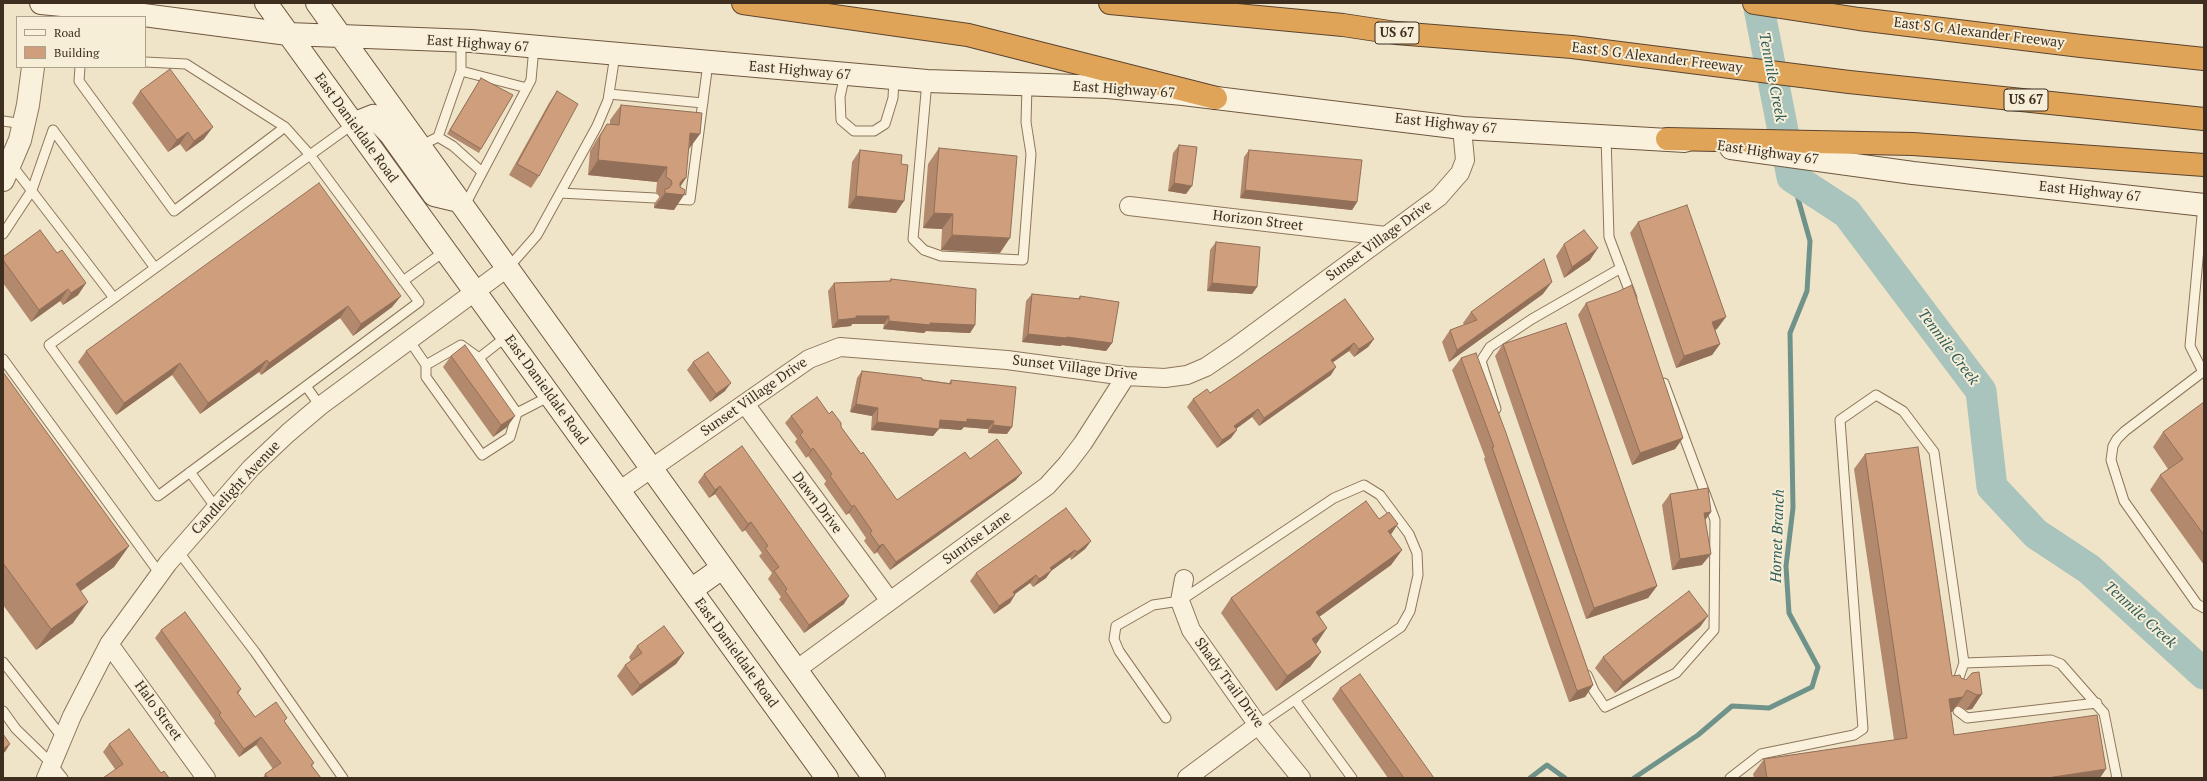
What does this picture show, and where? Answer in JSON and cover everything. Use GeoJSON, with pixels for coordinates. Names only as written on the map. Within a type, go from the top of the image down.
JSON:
{"type":"FeatureCollection","features":[{"type":"Feature","properties":{"kind":"highway"},"geometry":{"type":"LineString","coordinates":[[743,3],[968,35],[1216,98]]}},
{"type":"Feature","properties":{"kind":"highway","name":"East S G Alexander Freeway"},"geometry":{"type":"LineString","coordinates":[[1110,3],[1344,25],[1396,33],[1572,47],[1849,82],[2204,119]]}},
{"type":"Feature","properties":{"kind":"highway","name":"East S G Alexander Freeway"},"geometry":{"type":"LineString","coordinates":[[1754,3],[1859,19],[2081,46],[2204,59]]}},
{"type":"Feature","properties":{"kind":"highway"},"geometry":{"type":"LineString","coordinates":[[1667,139],[1913,144],[2204,165]]}},
{"type":"Feature","properties":{"kind":"main road","name":"East Highway 67"},"geometry":{"type":"LineString","coordinates":[[41,3],[83,12],[120,16]]}},
{"type":"Feature","properties":{"kind":"main road"},"geometry":{"type":"LineString","coordinates":[[40,16],[41,3]]}},
{"type":"Feature","properties":{"kind":"main road","name":"East Danieldale Road"},"geometry":{"type":"LineString","coordinates":[[266,3],[827,778]]}},
{"type":"Feature","properties":{"kind":"main road"},"geometry":{"type":"LineString","coordinates":[[316,3],[341,37],[429,142],[461,204],[874,778]]}},
{"type":"Feature","properties":{"kind":"main road","name":"East Highway 67"},"geometry":{"type":"LineString","coordinates":[[146,19],[288,34],[461,41],[894,79],[1027,86],[1107,87],[1216,98],[1462,128],[1667,139],[1913,173],[2203,205]]}},
{"type":"Feature","properties":{"kind":"main road"},"geometry":{"type":"LineString","coordinates":[[7,172],[13,122],[33,68]]}},
{"type":"Feature","properties":{"kind":"main road"},"geometry":{"type":"LineString","coordinates":[[353,124],[373,116],[391,135],[434,195],[461,204]]}},
{"type":"Feature","properties":{"kind":"main road"},"geometry":{"type":"LineString","coordinates":[[691,590],[722,568]]}},
{"type":"Feature","properties":{"kind":"street","name":"Sunset Village Drive"},"geometry":{"type":"LineString","coordinates":[[619,491],[809,359],[840,347],[856,347],[1007,360],[1126,376],[1172,377],[1187,375],[1206,367],[1439,197],[1460,173],[1465,160],[1462,128]]}},
{"type":"Feature","properties":{"kind":"street","name":"Horizon Street"},"geometry":{"type":"LineString","coordinates":[[1130,206],[1386,236]]}},
{"type":"Feature","properties":{"kind":"street","name":"Candlelight Avenue"},"geometry":{"type":"LineString","coordinates":[[49,770],[62,737],[109,644],[178,551],[256,463],[320,406],[507,268]]}},
{"type":"Feature","properties":{"kind":"street","name":"Sunrise Lane"},"geometry":{"type":"LineString","coordinates":[[796,670],[1047,486],[1083,443],[1126,376]]}},
{"type":"Feature","properties":{"kind":"street","name":"Dawn Drive"},"geometry":{"type":"LineString","coordinates":[[744,404],[890,601]]}},
{"type":"Feature","properties":{"kind":"street"},"geometry":{"type":"LineString","coordinates":[[1180,601],[1184,579]]}},
{"type":"Feature","properties":{"kind":"street","name":"Shady Trail Drive"},"geometry":{"type":"LineString","coordinates":[[1180,601],[1191,630],[1203,650],[1258,725],[1301,778]]}},
{"type":"Feature","properties":{"kind":"street","name":"Halo Street"},"geometry":{"type":"LineString","coordinates":[[109,644],[206,778]]}},
{"type":"Feature","properties":{"kind":"street"},"geometry":{"type":"LineString","coordinates":[[1187,778],[1258,725]]}},
{"type":"Feature","properties":{"kind":"lane"},"geometry":{"type":"LineString","coordinates":[[461,41],[461,71],[429,142],[453,146],[482,172]]}},
{"type":"Feature","properties":{"kind":"lane"},"geometry":{"type":"LineString","coordinates":[[461,204],[482,172],[531,80],[534,48]]}},
{"type":"Feature","properties":{"kind":"lane"},"geometry":{"type":"LineString","coordinates":[[507,268],[536,235],[597,126],[609,94],[615,55]]}},
{"type":"Feature","properties":{"kind":"lane"},"geometry":{"type":"LineString","coordinates":[[146,62],[186,64],[285,127],[310,155],[419,302],[158,496],[49,345],[310,155],[353,124]]}},
{"type":"Feature","properties":{"kind":"lane"},"geometry":{"type":"LineString","coordinates":[[675,199],[690,200],[708,63]]}},
{"type":"Feature","properties":{"kind":"lane"},"geometry":{"type":"LineString","coordinates":[[80,68],[79,81],[174,212],[285,127]]}},
{"type":"Feature","properties":{"kind":"lane"},"geometry":{"type":"LineString","coordinates":[[461,71],[527,88]]}},
{"type":"Feature","properties":{"kind":"lane"},"geometry":{"type":"LineString","coordinates":[[845,74],[840,97],[841,120],[854,131],[874,131],[885,124],[893,98],[894,79]]}},
{"type":"Feature","properties":{"kind":"lane"},"geometry":{"type":"LineString","coordinates":[[927,81],[913,239],[924,250],[940,256],[1023,260],[1031,154],[1026,122],[1027,86]]}},
{"type":"Feature","properties":{"kind":"lane"},"geometry":{"type":"LineString","coordinates":[[609,94],[702,104]]}},
{"type":"Feature","properties":{"kind":"lane"},"geometry":{"type":"LineString","coordinates":[[3,234],[32,190],[53,130],[155,268]]}},
{"type":"Feature","properties":{"kind":"lane"},"geometry":{"type":"LineString","coordinates":[[1606,136],[1609,237],[1636,309]]}},
{"type":"Feature","properties":{"kind":"lane"},"geometry":{"type":"LineString","coordinates":[[7,172],[32,190],[114,298]]}},
{"type":"Feature","properties":{"kind":"lane"},"geometry":{"type":"LineString","coordinates":[[560,193],[655,198]]}},
{"type":"Feature","properties":{"kind":"lane"},"geometry":{"type":"LineString","coordinates":[[2203,205],[2201,258],[2190,346],[2203,371],[2125,431],[2117,439],[2113,446],[2111,460],[2124,501],[2197,604],[2204,608]]}},
{"type":"Feature","properties":{"kind":"lane"},"geometry":{"type":"LineString","coordinates":[[403,281],[445,251]]}},
{"type":"Feature","properties":{"kind":"lane"},"geometry":{"type":"LineString","coordinates":[[1500,420],[1481,361],[1490,347],[1532,319],[1621,268]]}},
{"type":"Feature","properties":{"kind":"lane"},"geometry":{"type":"LineString","coordinates":[[479,358],[507,336]]}},
{"type":"Feature","properties":{"kind":"lane"},"geometry":{"type":"LineString","coordinates":[[409,340],[426,366],[426,377],[482,455],[510,437],[517,413],[550,396]]}},
{"type":"Feature","properties":{"kind":"lane"},"geometry":{"type":"LineString","coordinates":[[426,366],[461,345],[479,358],[517,413]]}},
{"type":"Feature","properties":{"kind":"lane"},"geometry":{"type":"LineString","coordinates":[[3,359],[160,574]]}},
{"type":"Feature","properties":{"kind":"lane"},"geometry":{"type":"LineString","coordinates":[[1583,664],[1594,691],[1605,707],[1676,673],[1714,630],[1715,520],[1662,375]]}},
{"type":"Feature","properties":{"kind":"lane"},"geometry":{"type":"LineString","coordinates":[[306,386],[320,406]]}},
{"type":"Feature","properties":{"kind":"lane"},"geometry":{"type":"LineString","coordinates":[[1730,778],[1761,754],[1854,735],[1863,729],[1840,420],[1876,395],[1903,411],[1934,452],[1964,663],[1955,689]]}},
{"type":"Feature","properties":{"kind":"lane"},"geometry":{"type":"LineString","coordinates":[[190,472],[216,508]]}},
{"type":"Feature","properties":{"kind":"lane"},"geometry":{"type":"LineString","coordinates":[[1166,718],[1119,651],[1114,639],[1116,626],[1153,605],[1180,601],[1334,498],[1364,485],[1380,495],[1409,534],[1417,553],[1418,575],[1410,611],[1401,628],[1258,725]]}},
{"type":"Feature","properties":{"kind":"lane"},"geometry":{"type":"LineString","coordinates":[[178,551],[250,647],[343,778]]}},
{"type":"Feature","properties":{"kind":"lane"},"geometry":{"type":"LineString","coordinates":[[1964,663],[2051,660],[2061,664],[2104,713],[2117,778]]}},
{"type":"Feature","properties":{"kind":"lane"},"geometry":{"type":"LineString","coordinates":[[3,662],[62,737]]}},
{"type":"Feature","properties":{"kind":"lane"},"geometry":{"type":"LineString","coordinates":[[1295,700],[1352,778]]}},
{"type":"Feature","properties":{"kind":"lane"},"geometry":{"type":"LineString","coordinates":[[1958,711],[1968,718],[2096,703]]}},
{"type":"Feature","properties":{"kind":"lane"},"geometry":{"type":"LineString","coordinates":[[3,711],[49,770],[63,778]]}},
{"type":"Feature","properties":{"kind":"building"},"geometry":{"type":"Polygon","coordinates":[[[170,69],[213,127],[194,141],[188,132],[177,140],[140,91],[170,69]]]}},
{"type":"Feature","properties":{"kind":"building"},"geometry":{"type":"Polygon","coordinates":[[[481,78],[513,95],[481,149],[450,130],[481,78]]]}},
{"type":"Feature","properties":{"kind":"building"},"geometry":{"type":"Polygon","coordinates":[[[557,91],[578,104],[539,176],[517,164],[557,91]]]}},
{"type":"Feature","properties":{"kind":"building"},"geometry":{"type":"Polygon","coordinates":[[[621,105],[702,113],[700,134],[690,133],[686,178],[680,183],[680,187],[685,190],[684,195],[665,193],[665,189],[669,188],[672,184],[671,180],[666,177],[667,167],[598,160],[600,136],[607,124],[619,125],[621,105]]]}},
{"type":"Feature","properties":{"kind":"building"},"geometry":{"type":"Polygon","coordinates":[[[1179,145],[1197,147],[1192,186],[1174,183],[1179,145]]]}},
{"type":"Feature","properties":{"kind":"building"},"geometry":{"type":"Polygon","coordinates":[[[939,148],[1017,156],[1010,238],[952,235],[953,214],[934,213],[939,148]]]}},
{"type":"Feature","properties":{"kind":"building"},"geometry":{"type":"Polygon","coordinates":[[[860,150],[902,155],[901,164],[908,165],[904,201],[856,196],[860,150]]]}},
{"type":"Feature","properties":{"kind":"building"},"geometry":{"type":"Polygon","coordinates":[[[1249,150],[1362,160],[1357,202],[1245,190],[1249,150]]]}},
{"type":"Feature","properties":{"kind":"building"},"geometry":{"type":"Polygon","coordinates":[[[319,183],[401,296],[361,324],[348,306],[269,363],[267,360],[208,403],[180,363],[124,403],[86,351],[319,183]]]}},
{"type":"Feature","properties":{"kind":"building"},"geometry":{"type":"Polygon","coordinates":[[[1687,205],[1726,317],[1712,322],[1720,344],[1684,356],[1638,222],[1687,205]]]}},
{"type":"Feature","properties":{"kind":"building"},"geometry":{"type":"Polygon","coordinates":[[[40,230],[57,253],[62,250],[86,283],[71,293],[68,289],[39,310],[3,260],[3,257],[40,230]]]}},
{"type":"Feature","properties":{"kind":"building"},"geometry":{"type":"Polygon","coordinates":[[[1584,230],[1598,248],[1572,267],[1564,244],[1584,230]]]}},
{"type":"Feature","properties":{"kind":"building"},"geometry":{"type":"Polygon","coordinates":[[[1216,242],[1260,247],[1257,287],[1212,283],[1216,242]]]}},
{"type":"Feature","properties":{"kind":"building"},"geometry":{"type":"Polygon","coordinates":[[[1544,259],[1552,282],[1457,350],[1450,330],[1477,320],[1471,312],[1544,259]]]}},
{"type":"Feature","properties":{"kind":"building"},"geometry":{"type":"Polygon","coordinates":[[[891,279],[976,289],[975,325],[930,323],[930,325],[889,321],[889,316],[856,316],[856,318],[838,320],[834,283],[891,281],[891,279]]]}},
{"type":"Feature","properties":{"kind":"building"},"geometry":{"type":"Polygon","coordinates":[[[1632,285],[1683,438],[1640,453],[1586,303],[1632,285]]]}},
{"type":"Feature","properties":{"kind":"building"},"geometry":{"type":"Polygon","coordinates":[[[1032,294],[1080,299],[1080,296],[1119,302],[1112,343],[1028,334],[1032,294]]]}},
{"type":"Feature","properties":{"kind":"building"},"geometry":{"type":"Polygon","coordinates":[[[1345,299],[1374,339],[1359,349],[1354,343],[1331,360],[1336,367],[1264,418],[1258,409],[1234,426],[1237,430],[1222,440],[1193,399],[1207,389],[1210,393],[1345,299]]]}},
{"type":"Feature","properties":{"kind":"building"},"geometry":{"type":"Polygon","coordinates":[[[1566,323],[1657,586],[1594,608],[1503,344],[1566,323]]]}},
{"type":"Feature","properties":{"kind":"building"},"geometry":{"type":"Polygon","coordinates":[[[465,345],[515,416],[501,425],[451,356],[465,345]]]}},
{"type":"Feature","properties":{"kind":"building"},"geometry":{"type":"Polygon","coordinates":[[[708,352],[731,383],[716,394],[693,362],[708,352]]]}},
{"type":"Feature","properties":{"kind":"building"},"geometry":{"type":"Polygon","coordinates":[[[1476,353],[1506,433],[1593,685],[1577,691],[1492,447],[1494,447],[1461,358],[1476,353]]]}},
{"type":"Feature","properties":{"kind":"building"},"geometry":{"type":"Polygon","coordinates":[[[862,371],[922,378],[922,380],[951,384],[951,380],[1016,387],[1012,427],[993,425],[994,421],[967,419],[967,422],[940,420],[939,429],[877,422],[878,408],[856,404],[862,371]]]}},
{"type":"Feature","properties":{"kind":"building"},"geometry":{"type":"Polygon","coordinates":[[[3,372],[129,546],[76,584],[88,602],[51,629],[3,563],[3,372]]]}},
{"type":"Feature","properties":{"kind":"building"},"geometry":{"type":"Polygon","coordinates":[[[817,397],[829,414],[832,411],[841,423],[841,427],[861,454],[863,452],[897,500],[965,452],[970,459],[997,439],[1022,473],[896,562],[883,544],[879,546],[870,533],[872,531],[854,505],[852,507],[830,476],[832,474],[813,448],[811,450],[800,435],[803,432],[791,416],[817,397]]]}},
{"type":"Feature","properties":{"kind":"building"},"geometry":{"type":"Polygon","coordinates":[[[2204,402],[2204,535],[2160,475],[2183,459],[2163,432],[2204,402]]]}},
{"type":"Feature","properties":{"kind":"building"},"geometry":{"type":"Polygon","coordinates":[[[742,446],[849,596],[809,625],[785,591],[787,589],[774,571],[779,567],[765,548],[768,546],[751,522],[748,524],[720,486],[715,490],[704,474],[742,446]]]}},
{"type":"Feature","properties":{"kind":"building"},"geometry":{"type":"Polygon","coordinates":[[[1918,447],[1952,676],[1960,675],[1961,678],[1966,680],[1972,673],[1979,672],[1982,694],[1977,695],[1967,690],[1963,697],[1949,699],[1954,735],[2097,715],[2106,769],[2047,778],[1767,778],[1764,759],[1907,738],[1865,454],[1918,447]]]}},
{"type":"Feature","properties":{"kind":"building"},"geometry":{"type":"Polygon","coordinates":[[[1708,488],[1711,512],[1704,513],[1711,554],[1680,559],[1670,494],[1708,488]]]}},
{"type":"Feature","properties":{"kind":"building"},"geometry":{"type":"Polygon","coordinates":[[[1366,501],[1379,519],[1389,512],[1398,524],[1388,531],[1402,550],[1316,612],[1327,628],[1312,639],[1321,652],[1287,676],[1231,598],[1366,501]]]}},
{"type":"Feature","properties":{"kind":"building"},"geometry":{"type":"Polygon","coordinates":[[[1066,508],[1091,541],[1077,552],[1075,550],[1050,568],[1052,570],[1039,579],[1036,575],[1013,592],[1015,595],[999,606],[976,573],[1066,508]]]}},
{"type":"Feature","properties":{"kind":"building"},"geometry":{"type":"Polygon","coordinates":[[[1689,591],[1708,616],[1623,682],[1603,657],[1689,591]]]}},
{"type":"Feature","properties":{"kind":"building"},"geometry":{"type":"Polygon","coordinates":[[[185,612],[241,689],[237,692],[255,717],[276,702],[287,718],[284,721],[314,763],[311,765],[321,778],[268,778],[265,774],[281,763],[261,737],[244,749],[219,715],[221,713],[161,630],[185,612]]]}},
{"type":"Feature","properties":{"kind":"building"},"geometry":{"type":"Polygon","coordinates":[[[664,626],[684,653],[640,685],[625,665],[642,653],[637,646],[664,626]]]}},
{"type":"Feature","properties":{"kind":"building"},"geometry":{"type":"Polygon","coordinates":[[[1360,674],[1434,778],[1404,778],[1340,688],[1360,674]]]}},
{"type":"Feature","properties":{"kind":"building"},"geometry":{"type":"Polygon","coordinates":[[[129,729],[161,773],[164,771],[169,778],[103,778],[123,764],[109,744],[129,729]]]}},
{"type":"Feature","properties":{"kind":"building"},"geometry":{"type":"Polygon","coordinates":[[[3,734],[10,744],[3,749],[3,734]]]}},
{"type":"Feature","properties":{"kind":"waterway","name":"Tenmile Creek"},"geometry":{"type":"LineString","coordinates":[[1758,3],[1792,177],[1847,213],[1981,391],[1992,487],[2036,534],[2089,569],[2204,674]]}},
{"type":"Feature","properties":{"kind":"waterway","name":"Hornet Branch"},"geometry":{"type":"LineString","coordinates":[[1634,778],[1698,735],[1732,706],[1769,708],[1812,687],[1818,667],[1789,613],[1786,566],[1793,508],[1790,333],[1807,291],[1810,241],[1792,177]]}},
{"type":"Feature","properties":{"kind":"waterway","name":"Hornet Branch"},"geometry":{"type":"LineString","coordinates":[[1530,778],[1547,765],[1565,778]]}}]}
